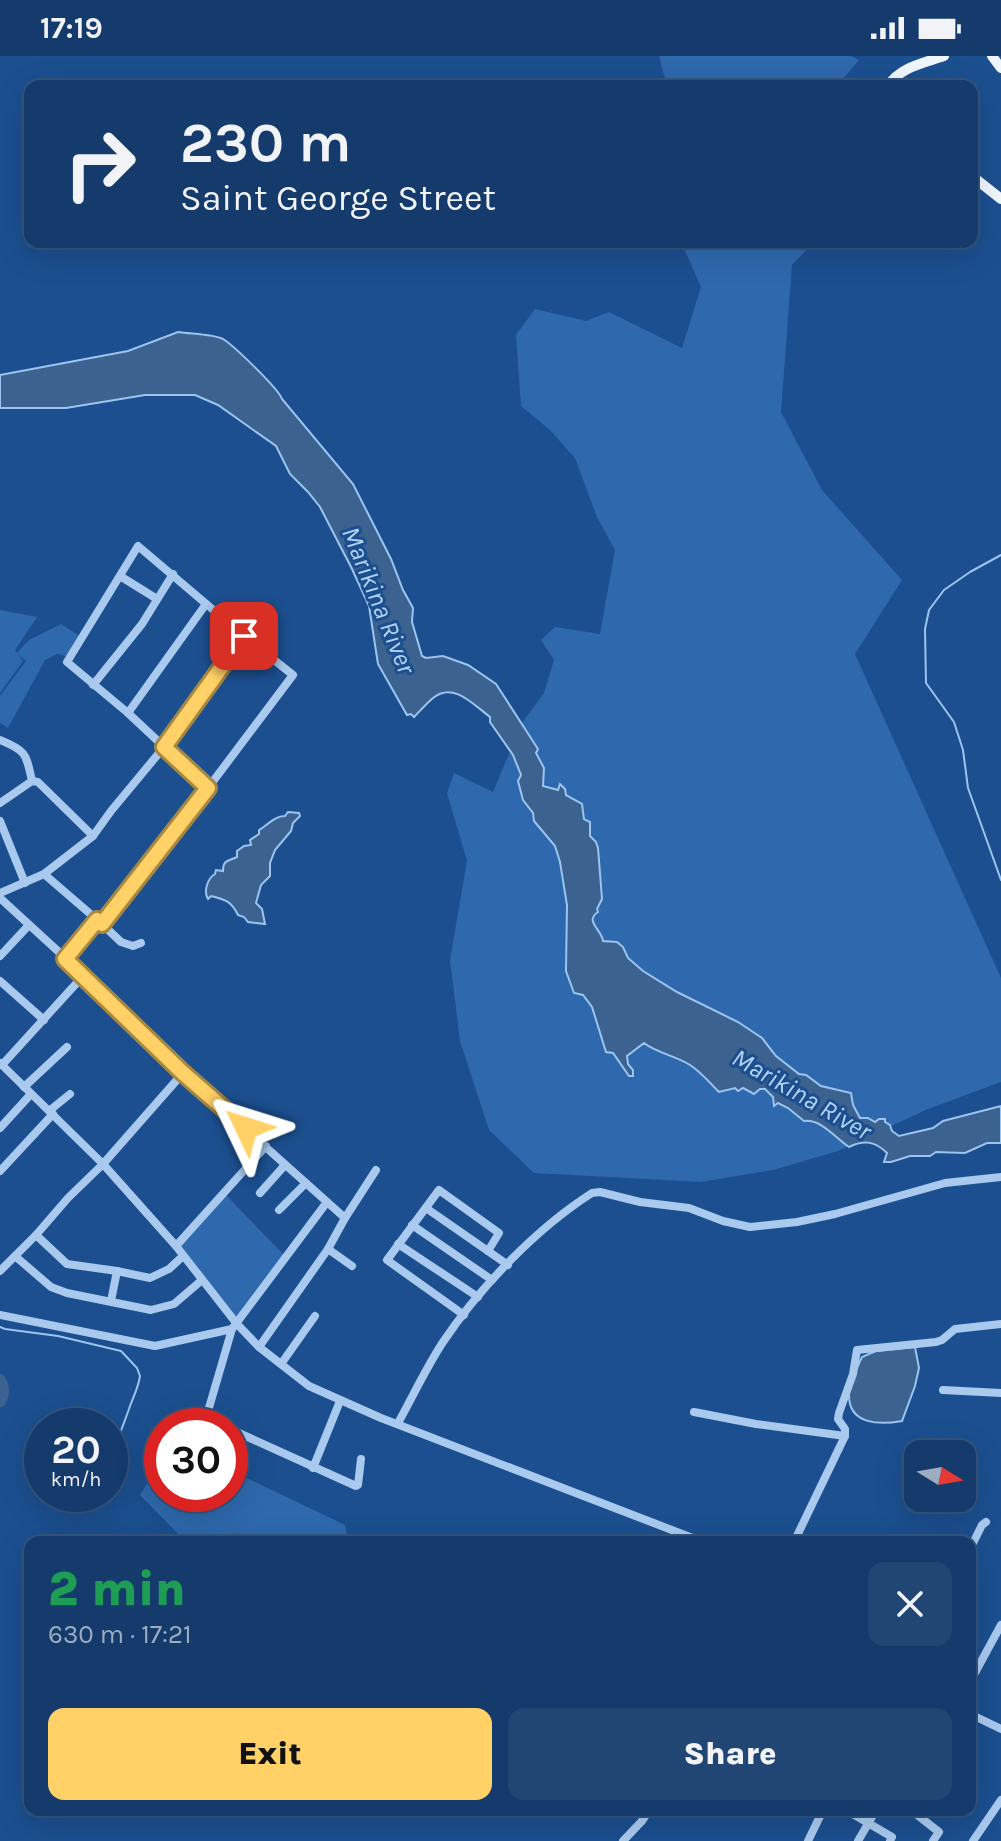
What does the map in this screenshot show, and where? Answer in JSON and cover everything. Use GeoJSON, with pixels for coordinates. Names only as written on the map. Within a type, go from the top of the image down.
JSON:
{"type":"FeatureCollection","features":[{"type":"Feature","properties":{"kind":"main road"},"geometry":{"type":"LineString","coordinates":[[892,80],[907,69],[944,56]]}},
{"type":"Feature","properties":{"kind":"main road"},"geometry":{"type":"LineString","coordinates":[[992,56],[1001,68]]}},
{"type":"Feature","properties":{"kind":"main road"},"geometry":{"type":"LineString","coordinates":[[978,181],[1001,199]]}},
{"type":"Feature","properties":{"kind":"street"},"geometry":{"type":"LineString","coordinates":[[65,959],[100,922],[208,788],[293,675],[138,546],[67,662],[128,713],[208,788]]}},
{"type":"Feature","properties":{"kind":"street"},"geometry":{"type":"LineString","coordinates":[[93,685],[142,624],[173,574]]}},
{"type":"Feature","properties":{"kind":"street"},"geometry":{"type":"LineString","coordinates":[[120,576],[157,599]]}},
{"type":"Feature","properties":{"kind":"street"},"geometry":{"type":"LineString","coordinates":[[128,713],[206,604]]}},
{"type":"Feature","properties":{"kind":"street"},"geometry":{"type":"LineString","coordinates":[[244,636],[164,747],[93,836],[44,874],[0,896],[183,1073],[345,1218]]}},
{"type":"Feature","properties":{"kind":"street"},"geometry":{"type":"LineString","coordinates":[[0,740],[25,753],[32,781]]}},
{"type":"Feature","properties":{"kind":"street"},"geometry":{"type":"LineString","coordinates":[[0,803],[32,781],[38,782],[93,836]]}},
{"type":"Feature","properties":{"kind":"street"},"geometry":{"type":"LineString","coordinates":[[0,821],[25,883]]}},
{"type":"Feature","properties":{"kind":"street"},"geometry":{"type":"LineString","coordinates":[[44,874],[126,945],[141,943]]}},
{"type":"Feature","properties":{"kind":"street"},"geometry":{"type":"LineString","coordinates":[[0,956],[29,925]]}},
{"type":"Feature","properties":{"kind":"street"},"geometry":{"type":"LineString","coordinates":[[84,975],[1,1064],[103,1164],[176,1246],[234,1327],[309,1386],[340,1401],[688,1536]]}},
{"type":"Feature","properties":{"kind":"street"},"geometry":{"type":"LineString","coordinates":[[0,981],[44,1020]]}},
{"type":"Feature","properties":{"kind":"street"},"geometry":{"type":"LineString","coordinates":[[0,1128],[28,1090],[67,1047]]}},
{"type":"Feature","properties":{"kind":"street"},"geometry":{"type":"LineString","coordinates":[[0,1271],[103,1164],[183,1073]]}},
{"type":"Feature","properties":{"kind":"street"},"geometry":{"type":"LineString","coordinates":[[0,1171],[70,1094]]}},
{"type":"Feature","properties":{"kind":"street"},"geometry":{"type":"LineString","coordinates":[[176,1246],[266,1146]]}},
{"type":"Feature","properties":{"kind":"street"},"geometry":{"type":"LineString","coordinates":[[260,1193],[285,1165]]}},
{"type":"Feature","properties":{"kind":"street"},"geometry":{"type":"LineString","coordinates":[[259,1347],[328,1249],[376,1170]]}},
{"type":"Feature","properties":{"kind":"street"},"geometry":{"type":"LineString","coordinates":[[398,1423],[445,1339],[492,1280],[549,1223],[592,1193],[689,1208],[750,1227],[835,1214],[945,1183],[1001,1177]]}},
{"type":"Feature","properties":{"kind":"street"},"geometry":{"type":"LineString","coordinates":[[279,1210],[306,1183]]}},
{"type":"Feature","properties":{"kind":"street"},"geometry":{"type":"LineString","coordinates":[[464,1315],[387,1260],[439,1190],[499,1233],[488,1251]]}},
{"type":"Feature","properties":{"kind":"street"},"geometry":{"type":"LineString","coordinates":[[209,1408],[234,1327],[327,1202]]}},
{"type":"Feature","properties":{"kind":"street"},"geometry":{"type":"LineString","coordinates":[[426,1208],[508,1265]]}},
{"type":"Feature","properties":{"kind":"street"},"geometry":{"type":"LineString","coordinates":[[412,1225],[492,1280]]}},
{"type":"Feature","properties":{"kind":"street"},"geometry":{"type":"LineString","coordinates":[[36,1235],[67,1264],[150,1278],[161,1274],[183,1256]]}},
{"type":"Feature","properties":{"kind":"street"},"geometry":{"type":"LineString","coordinates":[[398,1244],[478,1297]]}},
{"type":"Feature","properties":{"kind":"street"},"geometry":{"type":"LineString","coordinates":[[328,1249],[352,1266]]}},
{"type":"Feature","properties":{"kind":"street"},"geometry":{"type":"LineString","coordinates":[[15,1256],[51,1287],[151,1310],[174,1304],[202,1280]]}},
{"type":"Feature","properties":{"kind":"street"},"geometry":{"type":"LineString","coordinates":[[111,1301],[117,1271]]}},
{"type":"Feature","properties":{"kind":"street"},"geometry":{"type":"LineString","coordinates":[[0,1315],[155,1346],[234,1327]]}},
{"type":"Feature","properties":{"kind":"street"},"geometry":{"type":"LineString","coordinates":[[281,1364],[315,1316]]}},
{"type":"Feature","properties":{"kind":"street"},"geometry":{"type":"LineString","coordinates":[[845,1432],[838,1419],[853,1374],[857,1350],[936,1342],[952,1330],[1001,1324]]}},
{"type":"Feature","properties":{"kind":"street"},"geometry":{"type":"LineString","coordinates":[[943,1390],[1001,1393]]}},
{"type":"Feature","properties":{"kind":"street"},"geometry":{"type":"LineString","coordinates":[[313,1468],[340,1401]]}},
{"type":"Feature","properties":{"kind":"street"},"geometry":{"type":"LineString","coordinates":[[694,1412],[756,1424],[845,1432]]}},
{"type":"Feature","properties":{"kind":"street"},"geometry":{"type":"LineString","coordinates":[[797,1536],[845,1432]]}},
{"type":"Feature","properties":{"kind":"street"},"geometry":{"type":"LineString","coordinates":[[248,1437],[357,1486],[361,1459]]}},
{"type":"Feature","properties":{"kind":"street"},"geometry":{"type":"LineString","coordinates":[[976,1537],[986,1522]]}},
{"type":"Feature","properties":{"kind":"street"},"geometry":{"type":"LineString","coordinates":[[976,1671],[1001,1625]]}},
{"type":"Feature","properties":{"kind":"street"},"geometry":{"type":"LineString","coordinates":[[976,1717],[1001,1729]]}},
{"type":"Feature","properties":{"kind":"street"},"geometry":{"type":"LineString","coordinates":[[973,1841],[1001,1800]]}},
{"type":"Feature","properties":{"kind":"street"},"geometry":{"type":"LineString","coordinates":[[623,1841],[645,1816]]}},
{"type":"Feature","properties":{"kind":"street"},"geometry":{"type":"LineString","coordinates":[[808,1841],[820,1816]]}},
{"type":"Feature","properties":{"kind":"street"},"geometry":{"type":"LineString","coordinates":[[855,1816],[892,1837],[890,1841]]}},
{"type":"Feature","properties":{"kind":"street"},"geometry":{"type":"LineString","coordinates":[[858,1841],[873,1816]]}},
{"type":"Feature","properties":{"kind":"street"},"geometry":{"type":"LineString","coordinates":[[920,1816],[939,1832],[933,1841]]}},
{"type":"Feature","properties":{"kind":"shaded area"},"geometry":{"type":"Polygon","coordinates":[[[659,56],[851,56],[859,60],[842,80],[665,80],[659,56]]]}},
{"type":"Feature","properties":{"kind":"shaded area"},"geometry":{"type":"Polygon","coordinates":[[[684,248],[808,248],[792,265],[781,412],[822,490],[902,580],[855,654],[1001,978],[1001,1082],[928,1109],[838,1151],[773,1170],[701,1182],[534,1173],[489,1130],[460,1041],[450,960],[467,861],[447,793],[454,773],[493,792],[522,723],[544,693],[554,660],[541,640],[555,627],[600,634],[615,550],[597,517],[575,458],[550,430],[521,406],[516,335],[535,309],[586,321],[609,312],[682,348],[701,287],[684,248]]]}},
{"type":"Feature","properties":{"kind":"shaded area"},"geometry":{"type":"Polygon","coordinates":[[[0,610],[37,617],[15,650],[17,653],[29,640],[61,624],[80,636],[69,657],[57,654],[45,660],[8,728],[0,723],[0,696],[26,661],[18,654],[23,661],[0,693],[0,610]]]}},
{"type":"Feature","properties":{"kind":"shaded area"},"geometry":{"type":"Polygon","coordinates":[[[226,1195],[286,1257],[241,1322],[180,1245],[226,1195]]]}},
{"type":"Feature","properties":{"kind":"shaded area"},"geometry":{"type":"Polygon","coordinates":[[[248,1479],[345,1525],[347,1536],[180,1536],[157,1512],[248,1512],[248,1479]]]}},
{"type":"Feature","properties":{"kind":"water","name":"Marikina River"},"geometry":{"type":"Polygon","coordinates":[[[178,332],[223,339],[272,386],[353,484],[413,608],[412,622],[422,656],[443,656],[468,665],[496,684],[538,749],[536,753],[544,768],[543,786],[558,790],[560,784],[566,795],[582,804],[584,819],[590,822],[590,836],[598,848],[602,899],[593,922],[603,941],[617,942],[628,958],[643,971],[762,1038],[776,1056],[799,1074],[806,1075],[821,1086],[851,1093],[860,1118],[875,1122],[885,1119],[899,1136],[1001,1106],[1001,1143],[987,1143],[965,1153],[936,1152],[930,1156],[910,1156],[884,1162],[887,1153],[879,1146],[865,1142],[849,1147],[817,1123],[804,1121],[778,1103],[774,1106],[773,1097],[765,1089],[754,1094],[743,1088],[719,1092],[690,1065],[644,1043],[627,1056],[633,1070],[633,1076],[629,1076],[613,1053],[606,1052],[592,1007],[583,995],[574,993],[566,971],[567,905],[560,862],[555,846],[534,821],[533,813],[523,800],[518,781],[521,775],[513,755],[490,722],[490,717],[456,693],[441,693],[414,717],[407,715],[378,664],[369,606],[352,569],[320,507],[290,474],[276,446],[218,405],[195,395],[145,395],[66,408],[0,408],[0,375],[128,351],[178,332]]]}},
{"type":"Feature","properties":{"kind":"water"},"geometry":{"type":"Polygon","coordinates":[[[288,812],[299,813],[300,816],[275,850],[270,863],[270,876],[261,885],[256,903],[262,909],[265,924],[248,922],[224,900],[211,896],[208,899],[207,885],[216,870],[223,871],[225,863],[237,857],[237,851],[251,845],[250,840],[259,834],[259,830],[288,812]]]}},
{"type":"Feature","properties":{"kind":"water"},"geometry":{"type":"Polygon","coordinates":[[[915,1347],[919,1368],[902,1421],[867,1421],[854,1412],[849,1394],[862,1357],[876,1351],[915,1347]]]}},
{"type":"Feature","properties":{"kind":"waterway"},"geometry":{"type":"LineString","coordinates":[[1001,555],[944,590],[929,610],[925,629],[926,683],[954,722],[963,750],[968,788],[1001,880]]}},
{"type":"Feature","properties":{"kind":"waterway"},"geometry":{"type":"LineString","coordinates":[[0,1327],[58,1336],[121,1351],[137,1368],[140,1376],[128,1413]]}},
{"type":"Feature","properties":{"kind":"waterway"},"geometry":{"type":"LineString","coordinates":[[0,1380],[3,1390],[0,1401]]}},
{"type":"Feature","properties":{"kind":"route"},"geometry":{"type":"LineString","coordinates":[[244,636],[164,747],[208,788],[102,924],[97,920],[65,959],[183,1073],[246,1128]]}}]}
